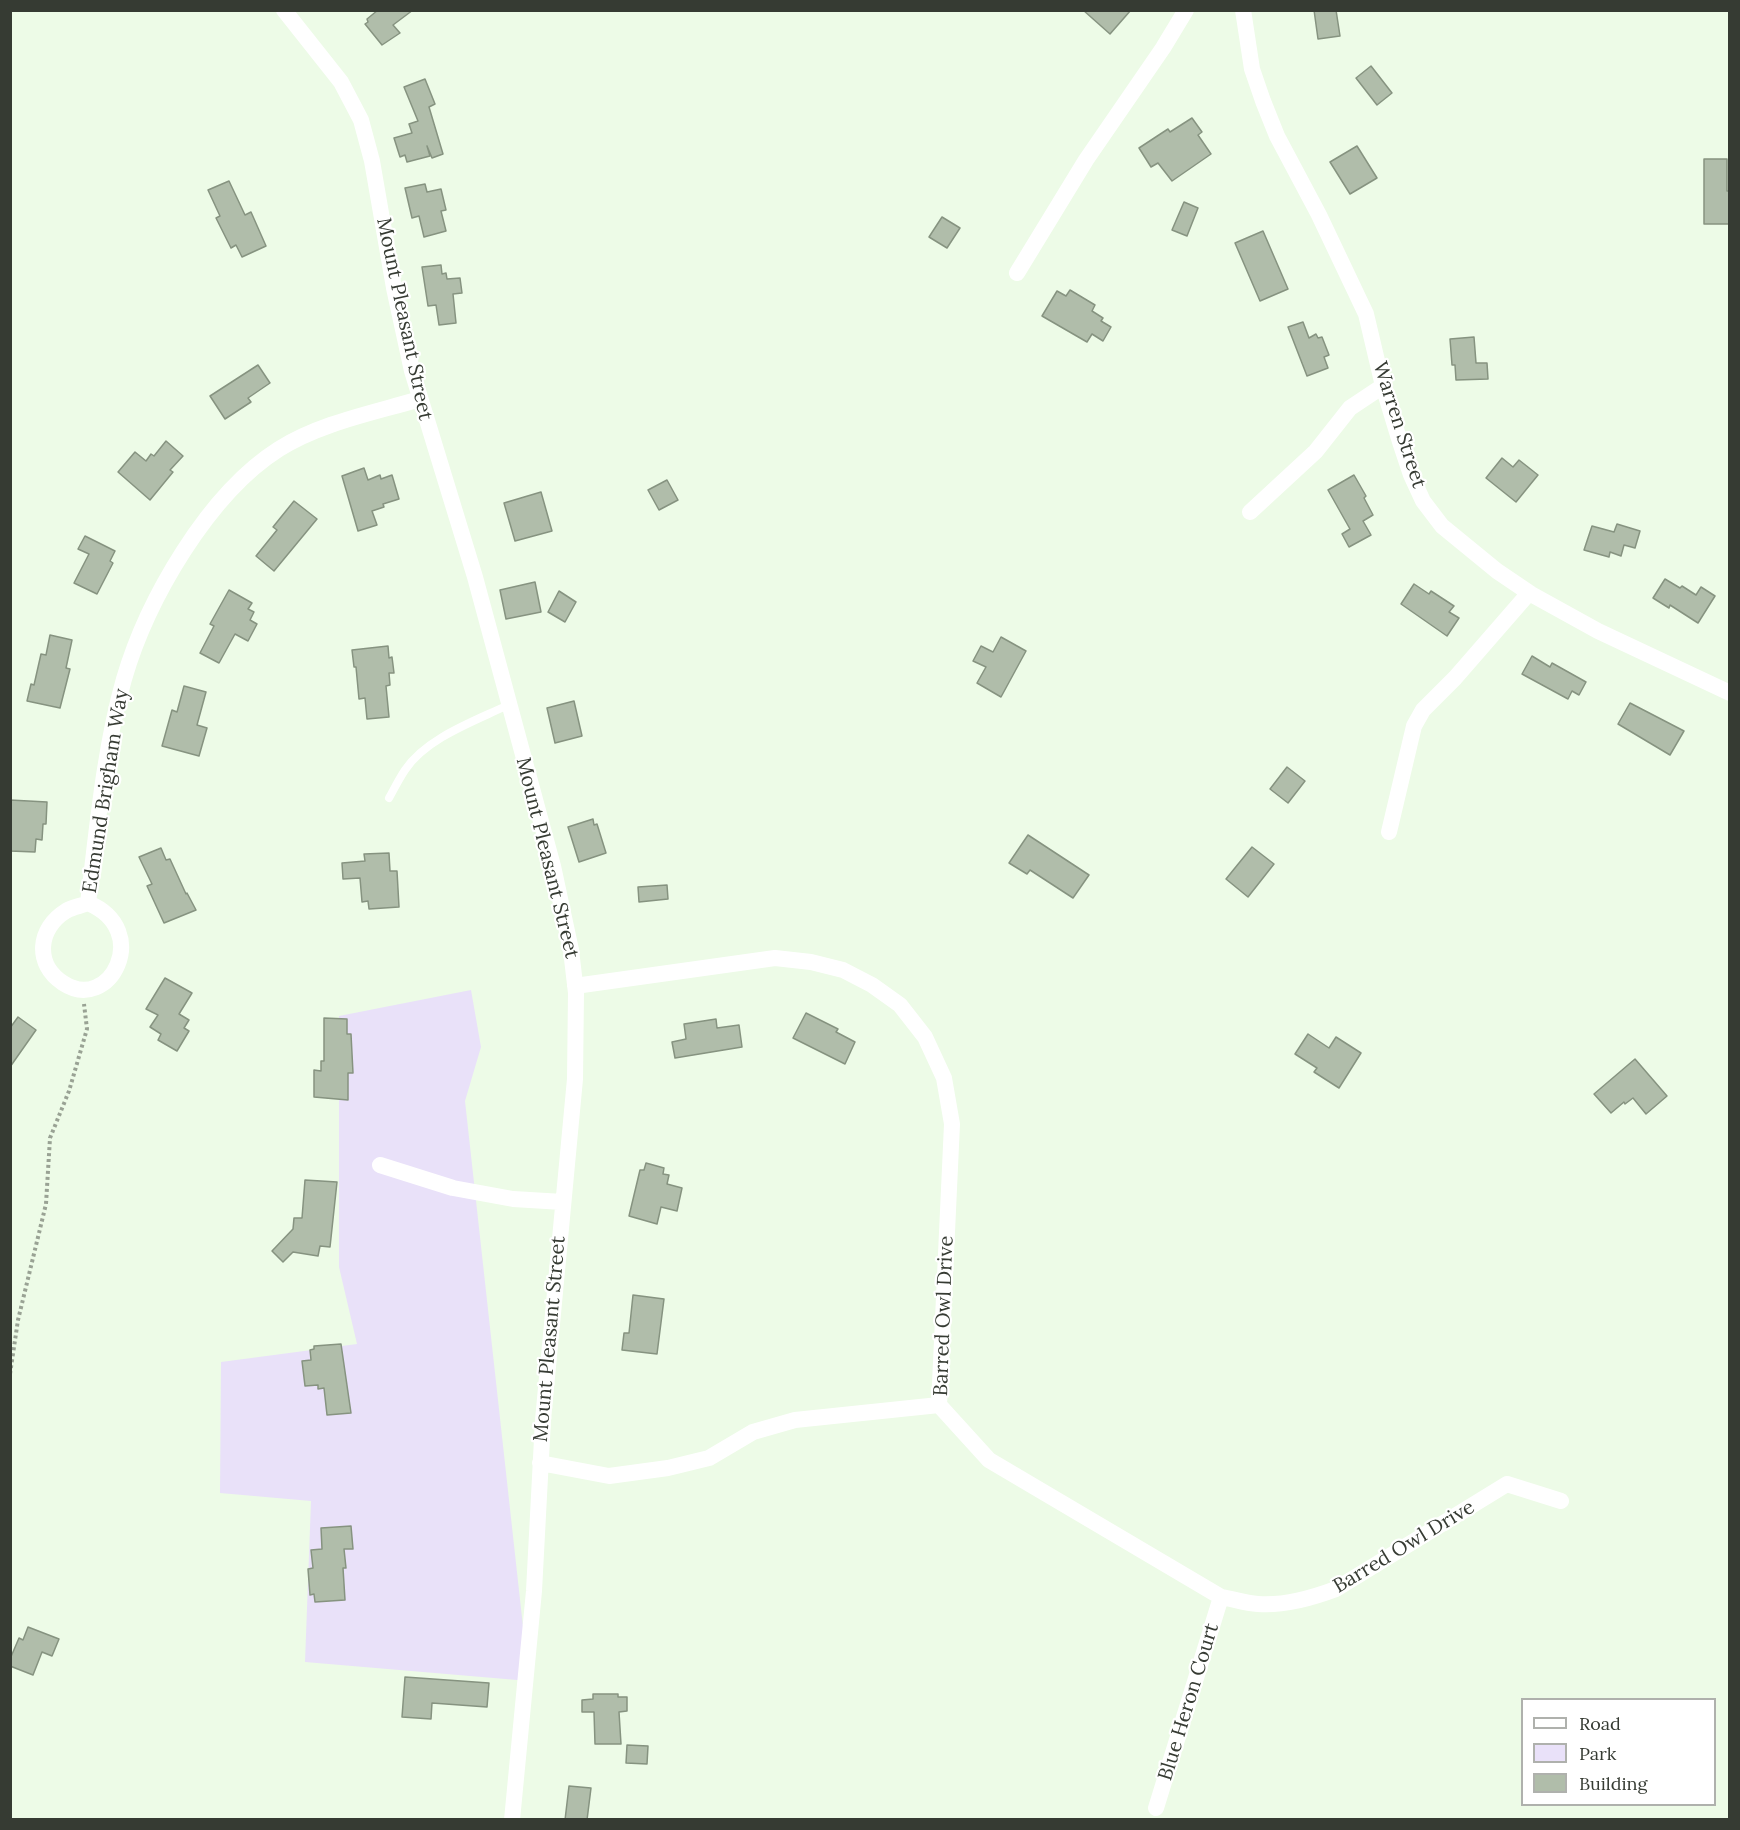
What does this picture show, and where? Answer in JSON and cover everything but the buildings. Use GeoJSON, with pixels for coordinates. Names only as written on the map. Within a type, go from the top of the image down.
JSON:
{"type":"FeatureCollection","features":[{"type":"Feature","properties":{"kind":"street","name":"Mount Pleasant Street"},"geometry":{"type":"LineString","coordinates":[[284,10],[341,82],[361,120],[372,161],[395,294],[420,399],[472,566],[563,908],[571,950],[577,1036],[575,1078],[540,1463],[531,1634],[512,1820]]}},
{"type":"Feature","properties":{"kind":"street"},"geometry":{"type":"LineString","coordinates":[[1017,273],[1086,159],[1163,48],[1186,10]]}},
{"type":"Feature","properties":{"kind":"street","name":"Warren Street"},"geometry":{"type":"LineString","coordinates":[[1243,10],[1252,69],[1263,101],[1277,136],[1366,314],[1383,386],[1411,475],[1423,501],[1442,526],[1497,571],[1529,592],[1598,630],[1730,693]]}},
{"type":"Feature","properties":{"kind":"street"},"geometry":{"type":"LineString","coordinates":[[1250,512],[1316,451],[1350,408],[1383,386]]}},
{"type":"Feature","properties":{"kind":"street","name":"Edmund Brigham Way"},"geometry":{"type":"LineString","coordinates":[[88,903],[112,734],[124,679],[138,641],[161,591],[189,543],[220,501],[250,469],[280,448],[319,429],[420,399]]}},
{"type":"Feature","properties":{"kind":"street"},"geometry":{"type":"LineString","coordinates":[[1389,832],[1414,726],[1423,710],[1455,678],[1529,592]]}},
{"type":"Feature","properties":{"kind":"street","name":"Edmund Brigham Way"},"geometry":{"type":"LineString","coordinates":[[88,903],[98,907],[107,916],[117,930],[122,945],[120,959],[113,975],[99,986],[82,989],[63,983],[50,970],[42,956],[43,938],[51,923],[66,910],[88,903]]}},
{"type":"Feature","properties":{"kind":"street","name":"Barred Owl Drive"},"geometry":{"type":"LineString","coordinates":[[575,986],[775,958],[811,962],[843,970],[872,984],[900,1005],[925,1037],[944,1078],[952,1124],[939,1405],[989,1460],[1221,1597],[1258,1604],[1285,1603],[1336,1589],[1507,1484],[1561,1501]]}},
{"type":"Feature","properties":{"kind":"street"},"geometry":{"type":"LineString","coordinates":[[380,1166],[463,1190],[513,1199],[563,1202]]}},
{"type":"Feature","properties":{"kind":"street"},"geometry":{"type":"LineString","coordinates":[[540,1463],[609,1476],[668,1468],[709,1458],[753,1432],[795,1420],[939,1405]]}},
{"type":"Feature","properties":{"kind":"street","name":"Blue Heron Court"},"geometry":{"type":"LineString","coordinates":[[1156,1808],[1221,1597]]}},
{"type":"Feature","properties":{"kind":"lane"},"geometry":{"type":"LineString","coordinates":[[389,798],[406,768],[423,750],[508,705]]}},
{"type":"Feature","properties":{"kind":"path"},"geometry":{"type":"LineString","coordinates":[[10,1374],[18,1320],[46,1204],[50,1138],[69,1091],[87,1029],[82,989]]}},
{"type":"Feature","properties":{"kind":"green space"},"geometry":{"type":"Polygon","coordinates":[[[471,990],[481,1047],[465,1101],[529,1681],[305,1662],[311,1501],[220,1493],[221,1362],[357,1344],[339,1267],[339,1016],[471,990]]]}}]}
